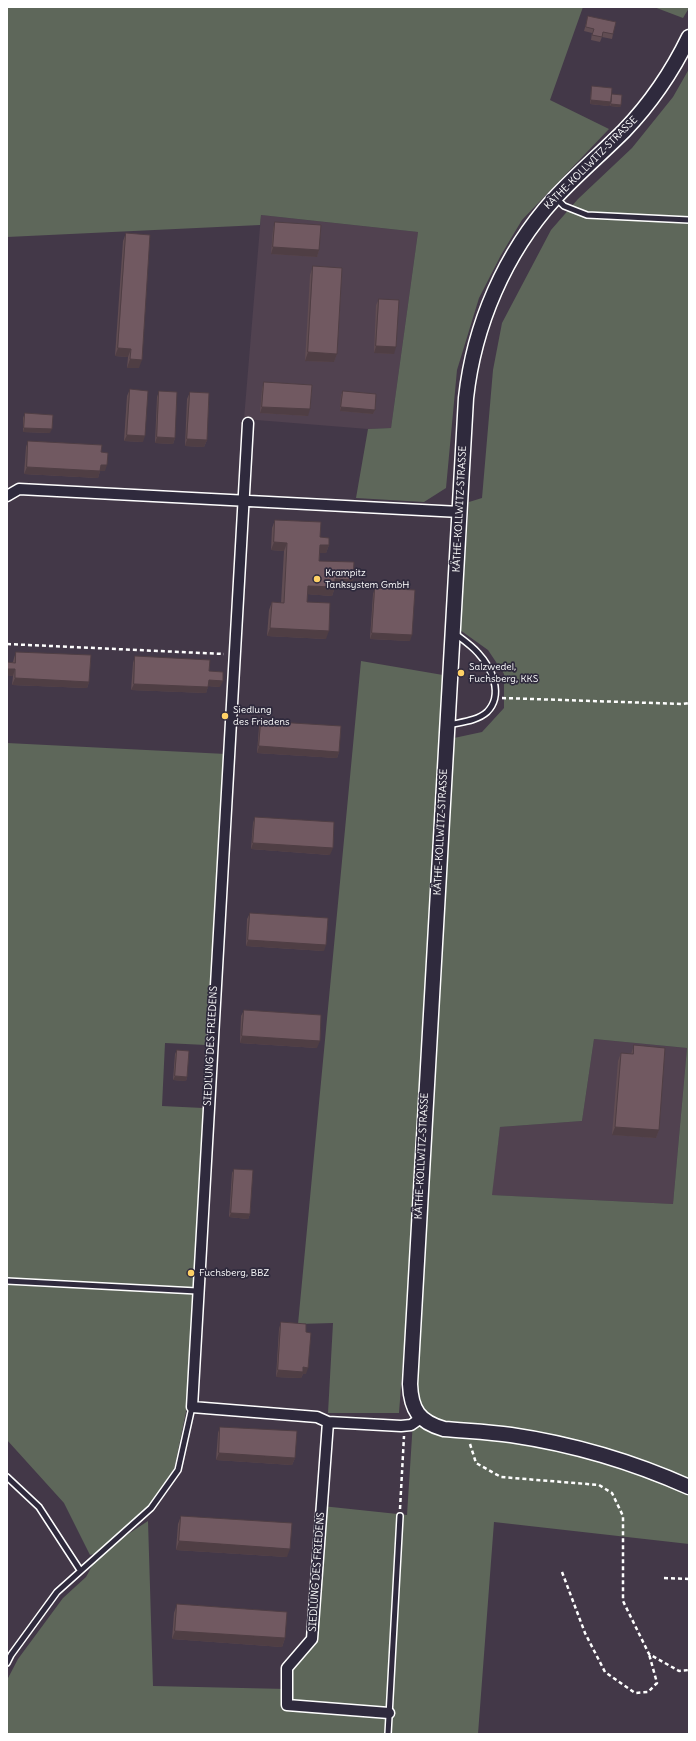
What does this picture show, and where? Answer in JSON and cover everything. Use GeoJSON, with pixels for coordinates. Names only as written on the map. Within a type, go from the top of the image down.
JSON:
{"type":"FeatureCollection","features":[{"type":"Feature","properties":{"kind":"main road","name":"KÄTHE-KOLLWITZ-STRASSE"},"geometry":{"type":"LineString","coordinates":[[421,1418],[412,1404],[410,1395],[411,1340],[466,398],[470,365],[479,332],[492,297],[510,260],[531,227],[555,198],[620,135],[642,110],[666,78],[689,37]]}},
{"type":"Feature","properties":{"kind":"main road"},"geometry":{"type":"LineString","coordinates":[[421,1418],[433,1426],[444,1429],[510,1435],[572,1447],[612,1458],[689,1487]]}},
{"type":"Feature","properties":{"kind":"street","name":"SIEDLUNG DES FRIEDENS"},"geometry":{"type":"LineString","coordinates":[[192,1407],[197,1291],[248,423]]}},
{"type":"Feature","properties":{"kind":"street"},"geometry":{"type":"LineString","coordinates":[[7,496],[19,489],[460,512]]}},
{"type":"Feature","properties":{"kind":"street"},"geometry":{"type":"LineString","coordinates":[[192,1407],[317,1417],[328,1422],[405,1426],[411,1425],[421,1418]]}},
{"type":"Feature","properties":{"kind":"street","name":"SIEDLUNG DES FRIEDENS"},"geometry":{"type":"LineString","coordinates":[[328,1422],[312,1638],[287,1668],[287,1705],[389,1713]]}},
{"type":"Feature","properties":{"kind":"lane"},"geometry":{"type":"LineString","coordinates":[[555,198],[564,206],[587,214],[689,220]]}},
{"type":"Feature","properties":{"kind":"lane"},"geometry":{"type":"LineString","coordinates":[[448,725],[472,720],[487,712],[496,698],[493,675],[478,653],[453,632]]}},
{"type":"Feature","properties":{"kind":"lane"},"geometry":{"type":"LineString","coordinates":[[7,1281],[197,1291]]}},
{"type":"Feature","properties":{"kind":"lane"},"geometry":{"type":"LineString","coordinates":[[7,1663],[11,1655],[57,1592],[151,1508],[178,1470],[192,1407]]}},
{"type":"Feature","properties":{"kind":"lane"},"geometry":{"type":"LineString","coordinates":[[7,1477],[39,1507],[80,1570]]}},
{"type":"Feature","properties":{"kind":"lane"},"geometry":{"type":"LineString","coordinates":[[388,1734],[400,1516]]}},
{"type":"Feature","properties":{"kind":"path"},"geometry":{"type":"LineString","coordinates":[[7,644],[234,654]]}},
{"type":"Feature","properties":{"kind":"path"},"geometry":{"type":"LineString","coordinates":[[496,698],[578,702],[689,703]]}},
{"type":"Feature","properties":{"kind":"path"},"geometry":{"type":"LineString","coordinates":[[400,1516],[405,1426]]}},
{"type":"Feature","properties":{"kind":"path"},"geometry":{"type":"LineString","coordinates":[[472,1432],[470,1445],[476,1463],[501,1477],[599,1485],[612,1493],[623,1516],[623,1600],[649,1654],[657,1683],[648,1692],[634,1692],[605,1672],[585,1633],[562,1572]]}},
{"type":"Feature","properties":{"kind":"path"},"geometry":{"type":"LineString","coordinates":[[664,1578],[689,1579]]}},
{"type":"Feature","properties":{"kind":"path"},"geometry":{"type":"LineString","coordinates":[[649,1654],[679,1671],[689,1670]]}},
{"type":"Feature","properties":{"kind":"shaded area"},"geometry":{"type":"Polygon","coordinates":[[[261,215],[418,232],[391,428],[368,429],[244,419],[261,215]]]}},
{"type":"Feature","properties":{"kind":"shaded area"},"geometry":{"type":"Polygon","coordinates":[[[594,1039],[687,1048],[673,1204],[491,1195],[500,1127],[582,1121],[594,1039]]]}},
{"type":"Feature","properties":{"kind":"green space"},"geometry":{"type":"Polygon","coordinates":[[[7,7],[583,7],[550,100],[609,129],[522,220],[501,255],[479,298],[457,370],[446,488],[424,502],[356,498],[368,429],[391,428],[418,232],[261,215],[260,225],[7,237],[7,7]]]}},
{"type":"Feature","properties":{"kind":"green space"},"geometry":{"type":"Polygon","coordinates":[[[654,7],[689,7],[689,8],[683,18],[654,7]]]}},
{"type":"Feature","properties":{"kind":"green space"},"geometry":{"type":"Polygon","coordinates":[[[689,69],[689,1544],[494,1522],[478,1734],[7,1734],[7,1680],[18,1659],[63,1598],[86,1577],[99,1553],[90,1555],[64,1503],[7,1440],[7,743],[226,754],[206,1045],[165,1043],[162,1106],[203,1108],[187,1407],[174,1470],[147,1509],[102,1551],[148,1521],[153,1686],[287,1689],[287,1668],[312,1638],[322,1506],[407,1515],[454,738],[482,732],[504,708],[504,674],[488,650],[460,630],[469,502],[482,498],[493,370],[502,323],[551,230],[578,199],[632,148],[673,97],[689,69]],[[594,1039],[582,1121],[500,1127],[492,1195],[673,1204],[687,1048],[594,1039]]]}},
{"type":"Feature","properties":{"kind":"green space"},"geometry":{"type":"Polygon","coordinates":[[[361,661],[443,675],[406,1321],[399,1413],[328,1413],[333,1323],[298,1324],[361,661]]]}},
{"type":"Feature","properties":{"kind":"building"},"geometry":{"type":"Polygon","coordinates":[[[588,16],[616,22],[613,34],[603,32],[602,37],[592,35],[594,29],[586,27],[588,16]]]}},
{"type":"Feature","properties":{"kind":"building"},"geometry":{"type":"Polygon","coordinates":[[[592,86],[612,88],[611,102],[591,100],[592,86]]]}},
{"type":"Feature","properties":{"kind":"building"},"geometry":{"type":"Polygon","coordinates":[[[612,94],[622,95],[621,105],[611,104],[612,94]]]}},
{"type":"Feature","properties":{"kind":"building"},"geometry":{"type":"Polygon","coordinates":[[[275,222],[321,225],[319,250],[273,247],[275,222]]]}},
{"type":"Feature","properties":{"kind":"building"},"geometry":{"type":"Polygon","coordinates":[[[126,233],[150,235],[142,360],[130,359],[131,349],[118,348],[126,233]]]}},
{"type":"Feature","properties":{"kind":"building"},"geometry":{"type":"Polygon","coordinates":[[[313,266],[342,268],[337,354],[308,352],[313,266]]]}},
{"type":"Feature","properties":{"kind":"building"},"geometry":{"type":"Polygon","coordinates":[[[379,299],[399,300],[396,347],[376,346],[379,299]]]}},
{"type":"Feature","properties":{"kind":"building"},"geometry":{"type":"Polygon","coordinates":[[[264,382],[312,385],[310,409],[262,407],[264,382]]]}},
{"type":"Feature","properties":{"kind":"building"},"geometry":{"type":"Polygon","coordinates":[[[130,389],[148,391],[145,436],[127,435],[130,389]]]}},
{"type":"Feature","properties":{"kind":"building"},"geometry":{"type":"Polygon","coordinates":[[[159,391],[177,392],[175,438],[157,437],[159,391]]]}},
{"type":"Feature","properties":{"kind":"building"},"geometry":{"type":"Polygon","coordinates":[[[343,391],[376,394],[375,410],[341,407],[343,391]]]}},
{"type":"Feature","properties":{"kind":"building"},"geometry":{"type":"Polygon","coordinates":[[[190,392],[209,393],[207,440],[187,439],[190,392]]]}},
{"type":"Feature","properties":{"kind":"building"},"geometry":{"type":"Polygon","coordinates":[[[25,413],[53,415],[52,429],[24,428],[25,413]]]}},
{"type":"Feature","properties":{"kind":"building"},"geometry":{"type":"Polygon","coordinates":[[[28,441],[102,445],[101,452],[108,453],[107,465],[101,465],[100,471],[27,467],[28,441]]]}},
{"type":"Feature","properties":{"kind":"building","name":"Krampitz Tanksystem GmbH"},"geometry":{"type":"Polygon","coordinates":[[[275,520],[321,522],[320,537],[329,538],[329,545],[320,545],[319,561],[354,562],[353,580],[335,579],[335,587],[308,586],[307,602],[330,603],[329,631],[270,628],[272,602],[284,603],[287,543],[274,542],[275,520]]]}},
{"type":"Feature","properties":{"kind":"building"},"geometry":{"type":"Polygon","coordinates":[[[375,588],[415,590],[412,635],[372,633],[375,588]]]}},
{"type":"Feature","properties":{"kind":"building"},"geometry":{"type":"Polygon","coordinates":[[[16,652],[91,655],[89,682],[15,678],[15,669],[7,669],[7,662],[15,663],[16,652]]]}},
{"type":"Feature","properties":{"kind":"building"},"geometry":{"type":"Polygon","coordinates":[[[135,656],[210,660],[209,671],[223,672],[223,681],[209,680],[208,687],[134,684],[135,656]]]}},
{"type":"Feature","properties":{"kind":"building"},"geometry":{"type":"Polygon","coordinates":[[[261,721],[341,726],[339,752],[259,746],[261,721]]]}},
{"type":"Feature","properties":{"kind":"building"},"geometry":{"type":"Polygon","coordinates":[[[255,817],[334,822],[333,848],[253,843],[255,817]]]}},
{"type":"Feature","properties":{"kind":"building"},"geometry":{"type":"Polygon","coordinates":[[[250,913],[328,918],[326,945],[248,940],[250,913]]]}},
{"type":"Feature","properties":{"kind":"building"},"geometry":{"type":"Polygon","coordinates":[[[244,1010],[321,1015],[320,1041],[242,1036],[244,1010]]]}},
{"type":"Feature","properties":{"kind":"building"},"geometry":{"type":"Polygon","coordinates":[[[634,1045],[665,1048],[659,1130],[615,1127],[621,1053],[633,1054],[634,1045]]]}},
{"type":"Feature","properties":{"kind":"building"},"geometry":{"type":"Polygon","coordinates":[[[177,1050],[189,1051],[187,1077],[175,1076],[177,1050]]]}},
{"type":"Feature","properties":{"kind":"building"},"geometry":{"type":"Polygon","coordinates":[[[234,1169],[253,1170],[250,1214],[231,1213],[234,1169]]]}},
{"type":"Feature","properties":{"kind":"building"},"geometry":{"type":"Polygon","coordinates":[[[281,1322],[306,1324],[306,1332],[311,1333],[308,1368],[303,1367],[303,1372],[278,1370],[281,1322]]]}},
{"type":"Feature","properties":{"kind":"building"},"geometry":{"type":"Polygon","coordinates":[[[220,1427],[297,1431],[295,1458],[219,1453],[220,1427]]]}},
{"type":"Feature","properties":{"kind":"building"},"geometry":{"type":"Polygon","coordinates":[[[181,1516],[292,1523],[290,1549],[179,1541],[181,1516]]]}},
{"type":"Feature","properties":{"kind":"building"},"geometry":{"type":"Polygon","coordinates":[[[177,1604],[287,1612],[285,1638],[175,1631],[177,1604]]]}},
{"type":"Feature","properties":{"kind":"place","name":"Krampitz Tanksystem GmbH"},"geometry":{"type":"Point","coordinates":[317,579]}},
{"type":"Feature","properties":{"kind":"place","name":"Salzwedel, Fuchsberg, KKS"},"geometry":{"type":"Point","coordinates":[461,673]}},
{"type":"Feature","properties":{"kind":"place","name":"Siedlung des Friedens"},"geometry":{"type":"Point","coordinates":[225,716]}},
{"type":"Feature","properties":{"kind":"place","name":"Fuchsberg, BBZ"},"geometry":{"type":"Point","coordinates":[191,1273]}}]}
